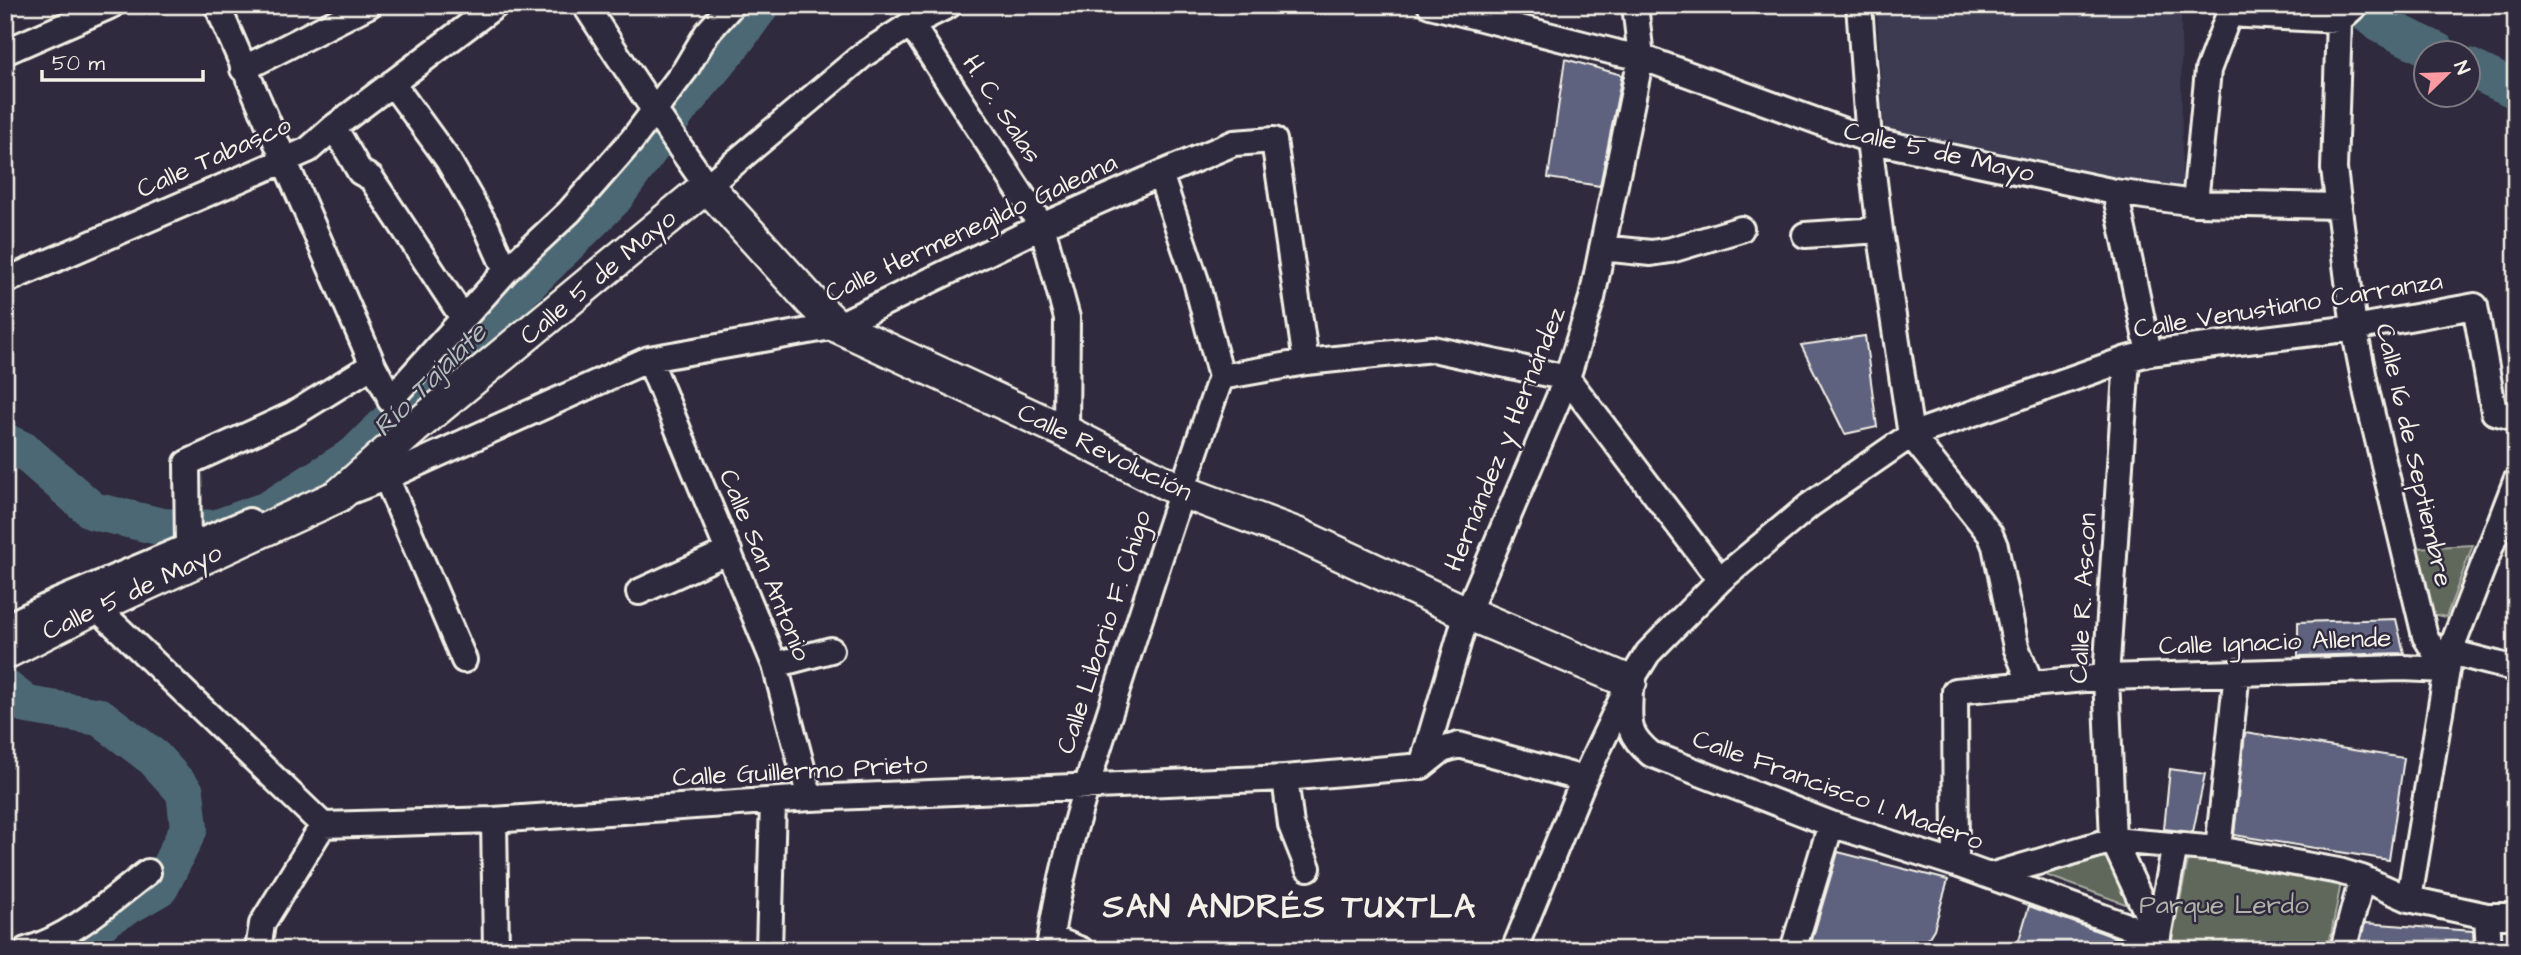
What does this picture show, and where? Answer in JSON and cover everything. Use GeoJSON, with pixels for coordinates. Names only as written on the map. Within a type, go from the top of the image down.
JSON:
{"type":"FeatureCollection","features":[{"type":"Feature","properties":{"kind":"main road","name":"Calle Revolución"},"geometry":{"type":"LineString","coordinates":[[707,186],[811,302],[837,326],[1066,432],[1181,491],[1299,535],[1467,613],[1630,682]]}},
{"type":"Feature","properties":{"kind":"main road","name":"Calle 5 de Mayo"},"geometry":{"type":"LineString","coordinates":[[8,643],[96,607],[365,477],[400,413],[707,186]]}},
{"type":"Feature","properties":{"kind":"street"},"geometry":{"type":"LineString","coordinates":[[5,52],[112,5]]}},
{"type":"Feature","properties":{"kind":"street"},"geometry":{"type":"LineString","coordinates":[[218,5],[243,69],[373,365],[400,413]]}},
{"type":"Feature","properties":{"kind":"street"},"geometry":{"type":"LineString","coordinates":[[243,69],[369,5]]}},
{"type":"Feature","properties":{"kind":"street","name":"Calle Tabasco"},"geometry":{"type":"LineString","coordinates":[[5,282],[308,150],[334,127],[496,5]]}},
{"type":"Feature","properties":{"kind":"street","name":"Calle Revolución"},"geometry":{"type":"LineString","coordinates":[[585,5],[655,113],[707,186]]}},
{"type":"Feature","properties":{"kind":"street","name":"Calle 5 de Mayo"},"geometry":{"type":"LineString","coordinates":[[400,413],[463,318],[506,271],[569,212],[632,140],[655,113],[707,33],[732,5]]}},
{"type":"Feature","properties":{"kind":"street","name":"Calle 5 de Mayo"},"geometry":{"type":"LineString","coordinates":[[707,186],[863,55],[912,24],[949,5]]}},
{"type":"Feature","properties":{"kind":"street","name":"Calle 5 de Mayo"},"geometry":{"type":"LineString","coordinates":[[1430,5],[1641,57],[1869,140],[2115,192],[2195,203],[2339,206]]}},
{"type":"Feature","properties":{"kind":"street","name":"Hernández y Hernández"},"geometry":{"type":"LineString","coordinates":[[1422,766],[1467,613],[1567,378],[1592,298],[1641,57],[1635,5]]}},
{"type":"Feature","properties":{"kind":"street"},"geometry":{"type":"LineString","coordinates":[[1863,6],[1869,140],[1911,435],[1990,534],[1995,546],[2016,647],[2031,684]]}},
{"type":"Feature","properties":{"kind":"street"},"geometry":{"type":"LineString","coordinates":[[2195,203],[2208,70],[2229,10],[2347,13]]}},
{"type":"Feature","properties":{"kind":"street","name":"Calle 16 de Septiembre"},"geometry":{"type":"LineString","coordinates":[[2347,13],[2334,169],[2354,328],[2424,636],[2448,661]]}},
{"type":"Feature","properties":{"kind":"street","name":"H. C. Salas"},"geometry":{"type":"LineString","coordinates":[[912,24],[1042,226],[1067,318],[1066,432]]}},
{"type":"Feature","properties":{"kind":"street"},"geometry":{"type":"LineString","coordinates":[[392,83],[448,160],[487,228],[506,271]]}},
{"type":"Feature","properties":{"kind":"street"},"geometry":{"type":"LineString","coordinates":[[334,127],[360,172],[371,178],[463,318]]}},
{"type":"Feature","properties":{"kind":"street","name":"Calle Hermenegildo Galeana"},"geometry":{"type":"LineString","coordinates":[[8,643],[36,611],[187,530],[365,477],[649,359],[837,326],[1042,226],[1234,143],[1274,140],[1306,362]]}},
{"type":"Feature","properties":{"kind":"street"},"geometry":{"type":"LineString","coordinates":[[1160,174],[1196,281],[1221,377],[1306,362],[1433,349],[1567,378],[1720,580]]}},
{"type":"Feature","properties":{"kind":"street","name":"Calle R. Ascon"},"geometry":{"type":"LineString","coordinates":[[2112,840],[2106,677],[2138,356],[2115,192]]}},
{"type":"Feature","properties":{"kind":"street"},"geometry":{"type":"LineString","coordinates":[[1602,248],[1651,253],[1671,250],[1741,229]]}},
{"type":"Feature","properties":{"kind":"street"},"geometry":{"type":"LineString","coordinates":[[1805,236],[1880,230]]}},
{"type":"Feature","properties":{"kind":"street","name":"Calle Venustiano Carranza"},"geometry":{"type":"LineString","coordinates":[[1514,950],[1584,779],[1630,682],[1648,653],[1720,580],[1811,505],[1911,435],[2138,356],[2354,328],[2475,306],[2494,412],[2516,418]]}},
{"type":"Feature","properties":{"kind":"street","name":"Calle San Antonio"},"geometry":{"type":"LineString","coordinates":[[649,359],[775,665],[810,798]]}},
{"type":"Feature","properties":{"kind":"street"},"geometry":{"type":"LineString","coordinates":[[187,530],[187,463],[292,415],[373,365]]}},
{"type":"Feature","properties":{"kind":"street","name":"Calle Liborio F. Chigo"},"geometry":{"type":"LineString","coordinates":[[1050,944],[1057,896],[1086,787],[1181,491],[1221,377]]}},
{"type":"Feature","properties":{"kind":"street"},"geometry":{"type":"LineString","coordinates":[[365,477],[464,660]]}},
{"type":"Feature","properties":{"kind":"street"},"geometry":{"type":"LineString","coordinates":[[2409,899],[2448,661],[2516,481]]}},
{"type":"Feature","properties":{"kind":"street"},"geometry":{"type":"LineString","coordinates":[[639,592],[729,551]]}},
{"type":"Feature","properties":{"kind":"street"},"geometry":{"type":"LineString","coordinates":[[96,607],[323,825],[262,924],[258,950]]}},
{"type":"Feature","properties":{"kind":"street"},"geometry":{"type":"LineString","coordinates":[[775,665],[831,650]]}},
{"type":"Feature","properties":{"kind":"street","name":"Calle Ignacio Allende"},"geometry":{"type":"LineString","coordinates":[[1956,864],[1955,691],[2106,677],[2402,668],[2448,661],[2516,669]]}},
{"type":"Feature","properties":{"kind":"street"},"geometry":{"type":"LineString","coordinates":[[2218,849],[2237,672]]}},
{"type":"Feature","properties":{"kind":"street","name":"Calle Francisco I. Madero"},"geometry":{"type":"LineString","coordinates":[[1630,682],[1629,721],[1635,742],[1651,754],[1831,824],[1990,876],[2112,840],[2218,849],[2339,871],[2409,899],[2487,916],[2516,916]]}},
{"type":"Feature","properties":{"kind":"street"},"geometry":{"type":"LineString","coordinates":[[1604,736],[1651,754]]}},
{"type":"Feature","properties":{"kind":"street","name":"Calle Guillermo Prieto"},"geometry":{"type":"LineString","coordinates":[[323,825],[494,821],[810,798],[1285,778],[1422,766],[1442,750],[1459,745],[1584,779]]}},
{"type":"Feature","properties":{"kind":"street"},"geometry":{"type":"LineString","coordinates":[[1285,778],[1291,825],[1308,868]]}},
{"type":"Feature","properties":{"kind":"street"},"geometry":{"type":"LineString","coordinates":[[769,950],[773,801]]}},
{"type":"Feature","properties":{"kind":"street"},"geometry":{"type":"LineString","coordinates":[[494,821],[496,950]]}},
{"type":"Feature","properties":{"kind":"street"},"geometry":{"type":"LineString","coordinates":[[1793,950],[1831,824]]}},
{"type":"Feature","properties":{"kind":"street"},"geometry":{"type":"LineString","coordinates":[[2112,840],[2156,943]]}},
{"type":"Feature","properties":{"kind":"street"},"geometry":{"type":"LineString","coordinates":[[2156,943],[2175,845]]}},
{"type":"Feature","properties":{"kind":"street"},"geometry":{"type":"LineString","coordinates":[[26,950],[50,943],[148,872]]}},
{"type":"Feature","properties":{"kind":"street"},"geometry":{"type":"LineString","coordinates":[[1990,876],[2156,943]]}},
{"type":"Feature","properties":{"kind":"street"},"geometry":{"type":"LineString","coordinates":[[2343,950],[2362,878]]}},
{"type":"Feature","properties":{"kind":"street"},"geometry":{"type":"LineString","coordinates":[[2487,916],[2489,950]]}},
{"type":"Feature","properties":{"kind":"street"},"geometry":{"type":"LineString","coordinates":[[1050,944],[1081,950]]}},
{"type":"Feature","properties":{"kind":"shaded area"},"geometry":{"type":"Polygon","coordinates":[[[1901,5],[2181,5],[2182,194],[1884,130],[1877,12],[1901,5]]]}},
{"type":"Feature","properties":{"kind":"green space"},"geometry":{"type":"Polygon","coordinates":[[[2473,545],[2446,617],[2431,614],[2414,548],[2473,545]]]}},
{"type":"Feature","properties":{"kind":"green space"},"geometry":{"type":"Polygon","coordinates":[[[2112,855],[2131,906],[2040,873],[2112,855]]]}},
{"type":"Feature","properties":{"kind":"green space","name":"Parque Lerdo"},"geometry":{"type":"Polygon","coordinates":[[[2189,855],[2341,883],[2328,950],[2170,950],[2189,855]]]}},
{"type":"Feature","properties":{"kind":"building"},"geometry":{"type":"Polygon","coordinates":[[[1565,59],[1622,75],[1600,186],[1548,178],[1565,59]]]}},
{"type":"Feature","properties":{"kind":"building"},"geometry":{"type":"Polygon","coordinates":[[[1865,336],[1877,427],[1845,434],[1801,345],[1865,336]]]}},
{"type":"Feature","properties":{"kind":"building"},"geometry":{"type":"Polygon","coordinates":[[[2396,619],[2404,653],[2298,656],[2298,622],[2396,619]]]}},
{"type":"Feature","properties":{"kind":"building"},"geometry":{"type":"Polygon","coordinates":[[[2245,733],[2404,758],[2389,860],[2234,835],[2245,733]]]}},
{"type":"Feature","properties":{"kind":"building"},"geometry":{"type":"Polygon","coordinates":[[[2170,769],[2205,774],[2193,832],[2164,829],[2170,769]]]}},
{"type":"Feature","properties":{"kind":"building"},"geometry":{"type":"Polygon","coordinates":[[[1838,852],[1948,880],[1934,929],[1921,950],[1809,950],[1838,852]]]}},
{"type":"Feature","properties":{"kind":"building"},"geometry":{"type":"Polygon","coordinates":[[[2029,906],[2144,948],[2145,950],[2016,950],[2029,906]]]}},
{"type":"Feature","properties":{"kind":"building"},"geometry":{"type":"Polygon","coordinates":[[[2365,923],[2473,931],[2474,950],[2358,950],[2365,923]]]}},
{"type":"Feature","properties":{"kind":"waterway","name":"Río Tajalate"},"geometry":{"type":"LineString","coordinates":[[5,442],[24,451],[93,511],[163,527],[215,529],[268,510],[355,455],[613,199],[678,110],[761,5]]}},
{"type":"Feature","properties":{"kind":"waterway","name":"Río Tajalate"},"geometry":{"type":"LineString","coordinates":[[2354,5],[2388,28],[2412,40]]}},
{"type":"Feature","properties":{"kind":"waterway","name":"Río Tajalate"},"geometry":{"type":"LineString","coordinates":[[2482,74],[2516,90]]}},
{"type":"Feature","properties":{"kind":"waterway","name":"Río Tajalate"},"geometry":{"type":"LineString","coordinates":[[5,688],[27,705],[100,717],[154,758],[185,792],[189,828],[160,887],[108,917],[67,950]]}},
{"type":"Feature","properties":{"kind":"district","name":"SAN ANDRÉS TUXTLA"},"geometry":{"type":"Point","coordinates":[1290,907]}}]}
